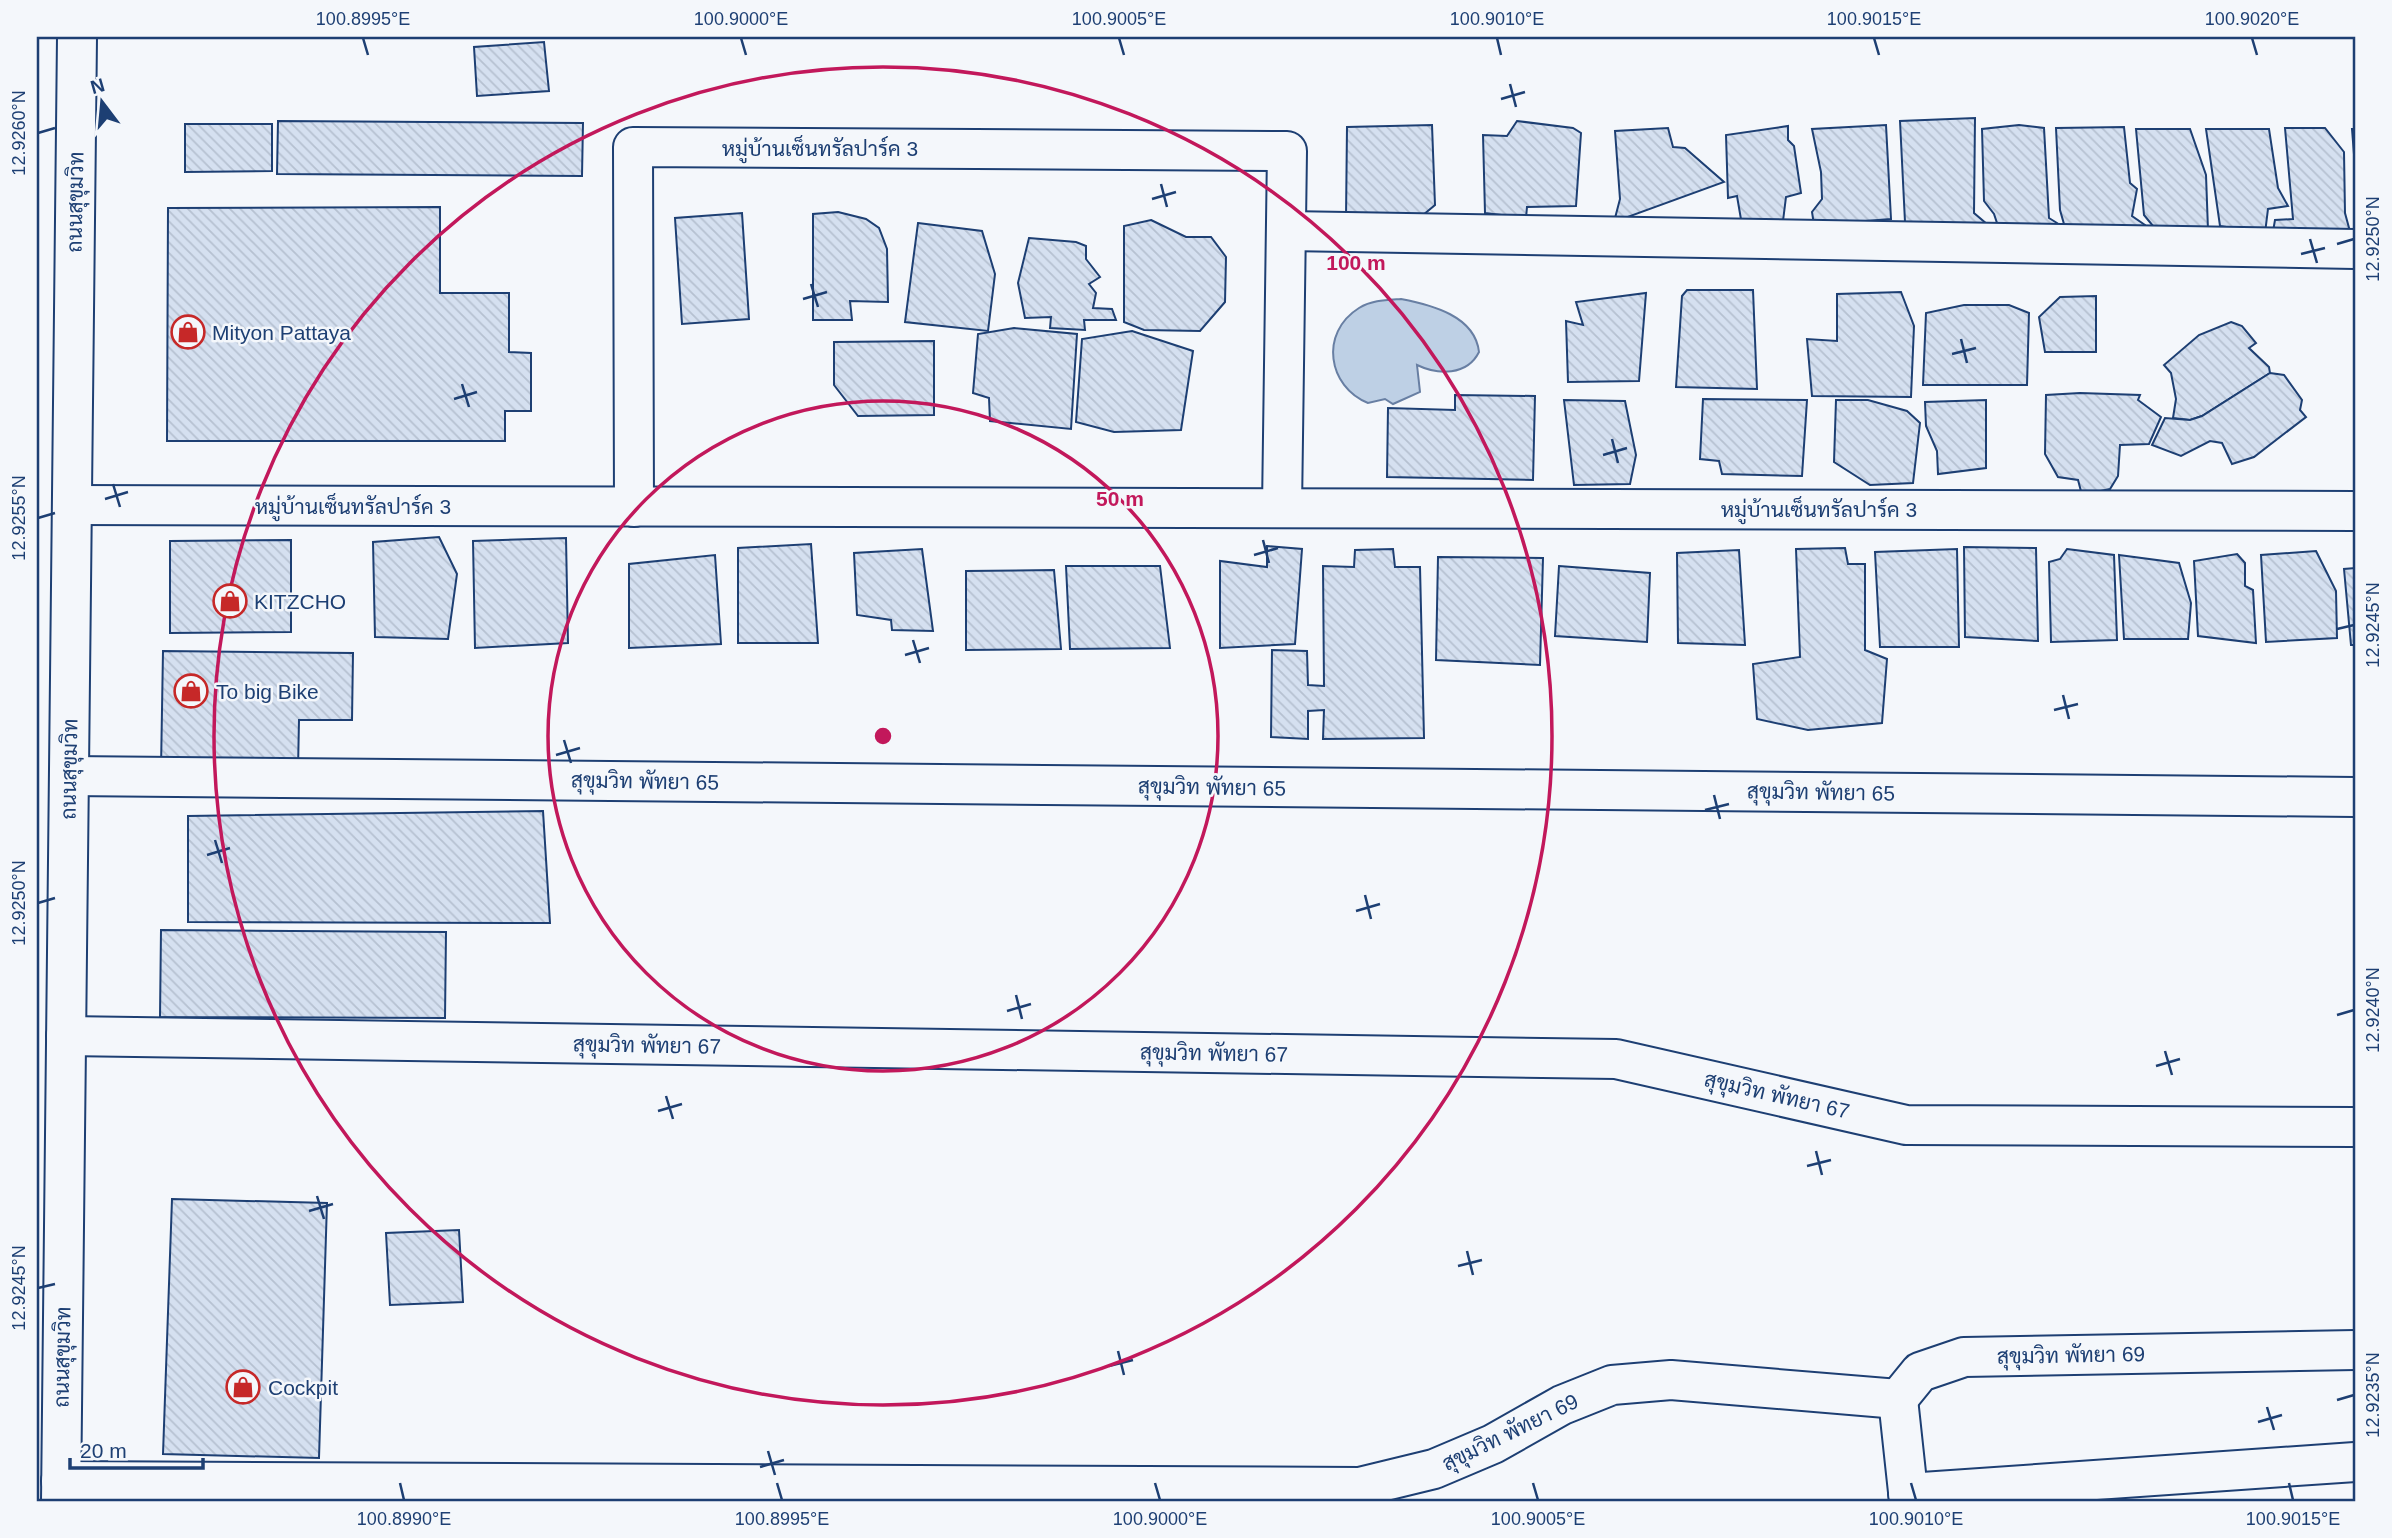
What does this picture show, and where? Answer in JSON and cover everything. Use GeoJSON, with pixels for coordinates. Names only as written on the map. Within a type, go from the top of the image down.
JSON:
{"type":"FeatureCollection","features":[{"type":"Feature","properties":{"kind":"main road","name":"ถนนสุขุมวิท"},"geometry":{"type":"LineString","coordinates":[[61,1491],[77,37]]}},
{"type":"Feature","properties":{"kind":"main road","name":"หมู่บ้านเซ็นทรัลปาร์ค 3"},"geometry":{"type":"LineString","coordinates":[[634,507],[633,147],[1287,151],[1282,508]]}},
{"type":"Feature","properties":{"kind":"main road"},"geometry":{"type":"LineString","coordinates":[[1287,231],[2355,249]]}},
{"type":"Feature","properties":{"kind":"main road","name":"หมู่บ้านเซ็นทรัลปาร์ค 3"},"geometry":{"type":"LineString","coordinates":[[72,505],[2355,511]]}},
{"type":"Feature","properties":{"kind":"main road","name":"สุขุมวิท พัทยา 65"},"geometry":{"type":"LineString","coordinates":[[69,776],[2355,797]]}},
{"type":"Feature","properties":{"kind":"main road","name":"สุขุมวิท พัทยา 67"},"geometry":{"type":"LineString","coordinates":[[66,1036],[1616,1059],[1906,1125],[2355,1127]]}},
{"type":"Feature","properties":{"kind":"main road","name":"สุขุมวิท พัทยา 69"},"geometry":{"type":"LineString","coordinates":[[61,1491],[1360,1487],[1434,1469],[1493,1444],[1562,1405],[1612,1385],[1671,1380],[1898,1399],[1920,1372],[1964,1357],[2355,1350]]}},
{"type":"Feature","properties":{"kind":"main road"},"geometry":{"type":"LineString","coordinates":[[1898,1399],[1909,1497],[2355,1462]]}},
{"type":"Feature","properties":{"kind":"water"},"geometry":{"type":"Polygon","coordinates":[[[1401,299],[1438,309],[1461,321],[1476,340],[1479,352],[1467,366],[1451,371],[1434,371],[1417,365],[1420,392],[1393,404],[1385,399],[1368,403],[1354,395],[1337,373],[1333,359],[1338,331],[1346,319],[1364,305],[1401,299]]]}},
{"type":"Feature","properties":{"kind":"building"},"geometry":{"type":"Polygon","coordinates":[[[544,42],[549,91],[477,96],[474,47],[544,42]]]}},
{"type":"Feature","properties":{"kind":"building"},"geometry":{"type":"Polygon","coordinates":[[[1975,118],[1974,213],[1988,225],[1905,222],[1900,121],[1975,118]]]}},
{"type":"Feature","properties":{"kind":"building"},"geometry":{"type":"Polygon","coordinates":[[[278,121],[583,123],[582,176],[277,174],[278,121]]]}},
{"type":"Feature","properties":{"kind":"building"},"geometry":{"type":"Polygon","coordinates":[[[1517,121],[1573,128],[1581,133],[1576,206],[1527,207],[1526,218],[1485,213],[1483,135],[1507,136],[1517,121]]]}},
{"type":"Feature","properties":{"kind":"building"},"geometry":{"type":"Polygon","coordinates":[[[185,124],[272,124],[272,171],[185,172],[185,124]]]}},
{"type":"Feature","properties":{"kind":"building"},"geometry":{"type":"Polygon","coordinates":[[[1432,125],[1435,205],[1423,215],[1346,218],[1347,127],[1432,125]]]}},
{"type":"Feature","properties":{"kind":"building"},"geometry":{"type":"Polygon","coordinates":[[[1886,125],[1891,219],[1814,225],[1812,212],[1822,199],[1821,172],[1812,129],[1886,125]]]}},
{"type":"Feature","properties":{"kind":"building"},"geometry":{"type":"Polygon","coordinates":[[[2019,125],[2044,128],[2049,218],[2057,223],[2052,232],[2000,232],[1994,214],[1984,201],[1982,129],[2019,125]]]}},
{"type":"Feature","properties":{"kind":"building"},"geometry":{"type":"Polygon","coordinates":[[[1788,126],[1788,140],[1794,146],[1801,193],[1786,197],[1783,221],[1743,231],[1737,196],[1728,198],[1726,135],[1788,126]]]}},
{"type":"Feature","properties":{"kind":"building"},"geometry":{"type":"Polygon","coordinates":[[[2124,127],[2130,183],[2137,189],[2132,216],[2145,225],[2145,237],[2066,231],[2060,210],[2056,128],[2124,127]]]}},
{"type":"Feature","properties":{"kind":"building"},"geometry":{"type":"Polygon","coordinates":[[[1668,128],[1673,147],[1685,148],[1724,182],[1614,222],[1620,199],[1615,131],[1668,128]]]}},
{"type":"Feature","properties":{"kind":"building"},"geometry":{"type":"Polygon","coordinates":[[[2285,128],[2325,128],[2344,152],[2345,213],[2352,239],[2272,237],[2275,220],[2293,219],[2285,128]]]}},
{"type":"Feature","properties":{"kind":"building"},"geometry":{"type":"Polygon","coordinates":[[[2136,129],[2190,129],[2206,175],[2208,230],[2153,226],[2144,215],[2136,129]]]}},
{"type":"Feature","properties":{"kind":"building"},"geometry":{"type":"Polygon","coordinates":[[[2206,129],[2269,129],[2278,188],[2288,206],[2268,209],[2265,233],[2220,226],[2206,129]]]}},
{"type":"Feature","properties":{"kind":"building"},"geometry":{"type":"Polygon","coordinates":[[[2352,129],[2355,129],[2355,167],[2352,129]]]}},
{"type":"Feature","properties":{"kind":"building"},"geometry":{"type":"Polygon","coordinates":[[[440,207],[440,293],[509,293],[509,352],[531,353],[531,411],[505,411],[505,441],[167,441],[168,208],[440,207]]]}},
{"type":"Feature","properties":{"kind":"building"},"geometry":{"type":"Polygon","coordinates":[[[838,212],[866,219],[879,228],[887,249],[888,302],[850,301],[852,320],[813,320],[813,214],[838,212]]]}},
{"type":"Feature","properties":{"kind":"building"},"geometry":{"type":"Polygon","coordinates":[[[742,213],[749,319],[682,324],[675,218],[742,213]]]}},
{"type":"Feature","properties":{"kind":"building"},"geometry":{"type":"Polygon","coordinates":[[[1151,220],[1186,237],[1211,237],[1226,257],[1225,302],[1200,331],[1144,330],[1124,322],[1124,226],[1151,220]]]}},
{"type":"Feature","properties":{"kind":"building"},"geometry":{"type":"Polygon","coordinates":[[[918,223],[982,231],[995,274],[988,331],[905,322],[918,223]]]}},
{"type":"Feature","properties":{"kind":"building"},"geometry":{"type":"Polygon","coordinates":[[[1029,238],[1076,242],[1086,246],[1086,259],[1100,277],[1089,284],[1096,293],[1093,308],[1112,309],[1116,320],[1084,320],[1085,330],[1050,328],[1051,317],[1025,318],[1018,283],[1029,238]]]}},
{"type":"Feature","properties":{"kind":"building"},"geometry":{"type":"Polygon","coordinates":[[[1687,290],[1753,290],[1757,389],[1676,387],[1682,296],[1687,290]]]}},
{"type":"Feature","properties":{"kind":"building"},"geometry":{"type":"Polygon","coordinates":[[[1901,292],[1914,326],[1911,397],[1812,396],[1807,339],[1837,341],[1837,294],[1901,292]]]}},
{"type":"Feature","properties":{"kind":"building"},"geometry":{"type":"Polygon","coordinates":[[[1646,293],[1639,381],[1568,382],[1566,321],[1583,325],[1576,302],[1646,293]]]}},
{"type":"Feature","properties":{"kind":"building"},"geometry":{"type":"Polygon","coordinates":[[[2096,296],[2096,352],[2045,352],[2039,317],[2060,297],[2096,296]]]}},
{"type":"Feature","properties":{"kind":"building"},"geometry":{"type":"Polygon","coordinates":[[[1964,305],[2009,305],[2029,313],[2027,385],[1923,385],[1926,313],[1964,305]]]}},
{"type":"Feature","properties":{"kind":"building"},"geometry":{"type":"Polygon","coordinates":[[[2231,322],[2242,326],[2256,343],[2249,348],[2269,367],[2270,373],[2202,416],[2190,420],[2173,418],[2176,399],[2171,373],[2164,365],[2199,335],[2231,322]]]}},
{"type":"Feature","properties":{"kind":"building"},"geometry":{"type":"Polygon","coordinates":[[[1014,328],[1077,334],[1071,429],[990,421],[989,398],[973,393],[978,334],[1014,328]]]}},
{"type":"Feature","properties":{"kind":"building"},"geometry":{"type":"Polygon","coordinates":[[[1132,331],[1193,351],[1181,430],[1114,432],[1076,422],[1082,339],[1132,331]]]}},
{"type":"Feature","properties":{"kind":"building"},"geometry":{"type":"Polygon","coordinates":[[[934,341],[934,415],[858,416],[834,385],[834,342],[934,341]]]}},
{"type":"Feature","properties":{"kind":"building"},"geometry":{"type":"Polygon","coordinates":[[[2270,373],[2284,375],[2302,400],[2300,410],[2306,417],[2254,457],[2232,464],[2222,443],[2210,441],[2181,456],[2152,445],[2165,418],[2190,420],[2202,416],[2270,373]]]}},
{"type":"Feature","properties":{"kind":"building"},"geometry":{"type":"Polygon","coordinates":[[[1455,395],[1535,396],[1533,480],[1387,477],[1388,408],[1455,410],[1455,395]]]}},
{"type":"Feature","properties":{"kind":"building"},"geometry":{"type":"Polygon","coordinates":[[[2046,395],[2140,395],[2138,400],[2161,417],[2149,444],[2120,445],[2118,476],[2110,489],[2082,495],[2078,480],[2058,477],[2045,454],[2046,395]]]}},
{"type":"Feature","properties":{"kind":"building"},"geometry":{"type":"Polygon","coordinates":[[[1703,399],[1807,400],[1802,476],[1722,474],[1719,461],[1700,459],[1703,399]]]}},
{"type":"Feature","properties":{"kind":"building"},"geometry":{"type":"Polygon","coordinates":[[[1564,400],[1625,401],[1636,455],[1630,484],[1574,485],[1564,400]]]}},
{"type":"Feature","properties":{"kind":"building"},"geometry":{"type":"Polygon","coordinates":[[[1836,400],[1868,400],[1907,411],[1920,423],[1913,483],[1870,485],[1834,462],[1836,400]]]}},
{"type":"Feature","properties":{"kind":"building"},"geometry":{"type":"Polygon","coordinates":[[[1986,400],[1986,468],[1938,474],[1937,451],[1926,426],[1925,402],[1986,400]]]}},
{"type":"Feature","properties":{"kind":"building"},"geometry":{"type":"Polygon","coordinates":[[[439,537],[457,574],[448,639],[375,637],[373,542],[439,537]]]}},
{"type":"Feature","properties":{"kind":"building"},"geometry":{"type":"Polygon","coordinates":[[[566,538],[568,643],[475,648],[473,541],[566,538]]]}},
{"type":"Feature","properties":{"kind":"building","name":"KITZCHO"},"geometry":{"type":"Polygon","coordinates":[[[291,540],[291,632],[170,633],[170,541],[291,540]]]}},
{"type":"Feature","properties":{"kind":"building"},"geometry":{"type":"Polygon","coordinates":[[[811,544],[818,643],[738,643],[738,548],[811,544]]]}},
{"type":"Feature","properties":{"kind":"building"},"geometry":{"type":"Polygon","coordinates":[[[1267,546],[1302,549],[1295,644],[1220,648],[1220,561],[1267,567],[1267,546]]]}},
{"type":"Feature","properties":{"kind":"building"},"geometry":{"type":"Polygon","coordinates":[[[1964,547],[2036,548],[2038,641],[1965,637],[1964,547]]]}},
{"type":"Feature","properties":{"kind":"building"},"geometry":{"type":"Polygon","coordinates":[[[1845,548],[1848,564],[1865,564],[1865,650],[1887,659],[1882,723],[1808,730],[1757,719],[1753,664],[1800,657],[1796,549],[1845,548]]]}},
{"type":"Feature","properties":{"kind":"building"},"geometry":{"type":"Polygon","coordinates":[[[922,549],[933,631],[892,630],[891,620],[857,615],[854,553],[922,549]]]}},
{"type":"Feature","properties":{"kind":"building"},"geometry":{"type":"Polygon","coordinates":[[[1393,549],[1395,567],[1420,567],[1424,738],[1323,739],[1324,710],[1308,711],[1308,739],[1271,737],[1272,650],[1307,651],[1308,685],[1324,686],[1323,566],[1354,567],[1355,550],[1393,549]]]}},
{"type":"Feature","properties":{"kind":"building"},"geometry":{"type":"Polygon","coordinates":[[[1957,549],[1959,647],[1880,647],[1875,552],[1957,549]]]}},
{"type":"Feature","properties":{"kind":"building"},"geometry":{"type":"Polygon","coordinates":[[[2067,549],[2114,555],[2117,640],[2051,642],[2049,562],[2060,559],[2067,549]]]}},
{"type":"Feature","properties":{"kind":"building"},"geometry":{"type":"Polygon","coordinates":[[[1739,550],[1745,645],[1678,643],[1677,553],[1739,550]]]}},
{"type":"Feature","properties":{"kind":"building"},"geometry":{"type":"Polygon","coordinates":[[[2316,551],[2336,591],[2337,638],[2266,642],[2261,555],[2316,551]]]}},
{"type":"Feature","properties":{"kind":"building"},"geometry":{"type":"Polygon","coordinates":[[[2237,554],[2245,563],[2245,586],[2253,590],[2256,643],[2198,636],[2194,561],[2237,554]]]}},
{"type":"Feature","properties":{"kind":"building"},"geometry":{"type":"Polygon","coordinates":[[[715,555],[721,644],[629,648],[629,564],[715,555]]]}},
{"type":"Feature","properties":{"kind":"building"},"geometry":{"type":"Polygon","coordinates":[[[2119,555],[2179,563],[2191,603],[2188,639],[2124,639],[2119,555]]]}},
{"type":"Feature","properties":{"kind":"building"},"geometry":{"type":"Polygon","coordinates":[[[1438,557],[1543,558],[1540,665],[1436,660],[1438,557]]]}},
{"type":"Feature","properties":{"kind":"building"},"geometry":{"type":"Polygon","coordinates":[[[1066,566],[1160,566],[1170,648],[1070,649],[1066,566]]]}},
{"type":"Feature","properties":{"kind":"building"},"geometry":{"type":"Polygon","coordinates":[[[1559,566],[1650,573],[1647,642],[1555,636],[1559,566]]]}},
{"type":"Feature","properties":{"kind":"building"},"geometry":{"type":"Polygon","coordinates":[[[2355,568],[2355,645],[2351,645],[2344,569],[2355,568]]]}},
{"type":"Feature","properties":{"kind":"building"},"geometry":{"type":"Polygon","coordinates":[[[1054,570],[1061,649],[966,650],[966,571],[1054,570]]]}},
{"type":"Feature","properties":{"kind":"building"},"geometry":{"type":"Polygon","coordinates":[[[163,651],[353,653],[352,720],[299,720],[298,770],[161,769],[163,651]]]}},
{"type":"Feature","properties":{"kind":"building"},"geometry":{"type":"Polygon","coordinates":[[[543,811],[550,923],[188,922],[188,816],[543,811]]]}},
{"type":"Feature","properties":{"kind":"building"},"geometry":{"type":"Polygon","coordinates":[[[161,930],[446,932],[445,1018],[160,1017],[161,930]]]}},
{"type":"Feature","properties":{"kind":"building","name":"Cockpit"},"geometry":{"type":"Polygon","coordinates":[[[172,1199],[327,1203],[319,1458],[163,1454],[172,1199]]]}},
{"type":"Feature","properties":{"kind":"building"},"geometry":{"type":"Polygon","coordinates":[[[459,1230],[463,1302],[390,1305],[386,1233],[459,1230]]]}},
{"type":"Feature","properties":{"kind":"place","name":"Mityon Pattaya"},"geometry":{"type":"Point","coordinates":[188,332]}},
{"type":"Feature","properties":{"kind":"place","name":"KITZCHO"},"geometry":{"type":"Point","coordinates":[230,601]}},
{"type":"Feature","properties":{"kind":"place","name":"To big Bike"},"geometry":{"type":"Point","coordinates":[191,691]}},
{"type":"Feature","properties":{"kind":"place","name":"Cockpit"},"geometry":{"type":"Point","coordinates":[243,1387]}}]}
